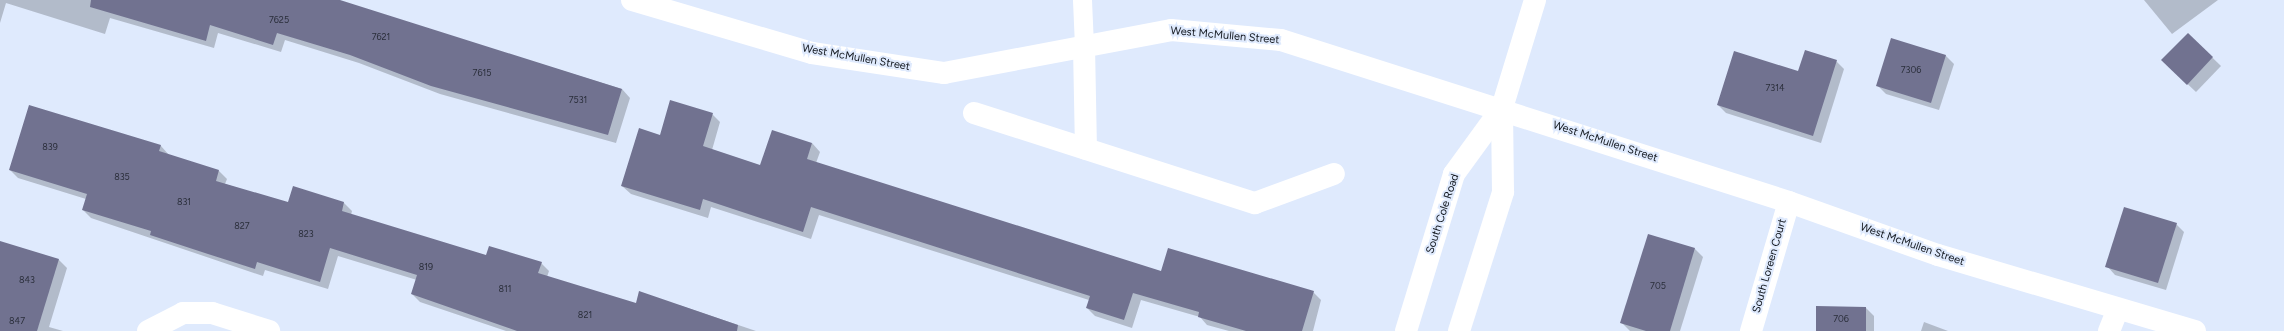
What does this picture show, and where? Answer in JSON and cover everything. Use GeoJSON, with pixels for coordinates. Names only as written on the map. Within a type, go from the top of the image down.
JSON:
{"type":"FeatureCollection","features":[{"type":"Feature","properties":{"kind":"street","name":"West McMullen Street"},"geometry":{"type":"LineString","coordinates":[[632,0],[812,53],[944,73],[1172,30],[1281,40],[1502,108],[1789,202],[1938,255],[2195,331]]}},
{"type":"Feature","properties":{"kind":"street","name":"South Cole Road"},"geometry":{"type":"LineString","coordinates":[[1459,331],[1503,192],[1502,108],[1535,0]]}},
{"type":"Feature","properties":{"kind":"street"},"geometry":{"type":"LineString","coordinates":[[1084,46],[1086,149]]}},
{"type":"Feature","properties":{"kind":"street","name":"South Cole Road"},"geometry":{"type":"LineString","coordinates":[[1406,331],[1454,174],[1502,108]]}},
{"type":"Feature","properties":{"kind":"street"},"geometry":{"type":"LineString","coordinates":[[974,113],[1255,203],[1334,174]]}},
{"type":"Feature","properties":{"kind":"street","name":"South Loreen Court"},"geometry":{"type":"LineString","coordinates":[[1751,331],[1789,202]]}},
{"type":"Feature","properties":{"kind":"street"},"geometry":{"type":"LineString","coordinates":[[2109,331],[2118,309]]}},
{"type":"Feature","properties":{"kind":"street"},"geometry":{"type":"LineString","coordinates":[[148,331],[183,313],[212,313],[269,331]]}},
{"type":"Feature","properties":{"kind":"lane"},"geometry":{"type":"LineString","coordinates":[[1082,0],[1084,46]]}},
{"type":"Feature","properties":{"kind":"building"},"geometry":{"type":"Polygon","coordinates":[[[91,0],[340,0],[622,89],[608,135],[431,86],[350,55],[277,33],[273,45],[210,25],[206,41],[90,7],[91,0]]]}},
{"type":"Feature","properties":{"kind":"building"},"geometry":{"type":"Polygon","coordinates":[[[2188,33],[2213,57],[2187,85],[2161,60],[2188,33]]]}},
{"type":"Feature","properties":{"kind":"building"},"geometry":{"type":"Polygon","coordinates":[[[1891,38],[1946,55],[1931,103],[1876,86],[1891,38]]]}},
{"type":"Feature","properties":{"kind":"building"},"geometry":{"type":"Polygon","coordinates":[[[1805,50],[1837,60],[1813,136],[1717,105],[1734,51],[1798,71],[1805,50]]]}},
{"type":"Feature","properties":{"kind":"building"},"geometry":{"type":"Polygon","coordinates":[[[670,100],[713,113],[703,146],[760,165],[772,130],[812,143],[807,159],[1161,271],[1168,248],[1314,291],[1302,331],[1246,331],[1198,317],[1199,312],[1133,293],[1124,320],[1086,308],[1090,296],[811,207],[803,232],[703,199],[700,210],[621,186],[639,128],[660,135],[670,100]]]}},
{"type":"Feature","properties":{"kind":"building"},"geometry":{"type":"Polygon","coordinates":[[[29,105],[161,145],[159,151],[219,170],[216,181],[288,202],[293,186],[344,202],[342,211],[486,255],[489,246],[542,262],[538,273],[636,303],[639,291],[738,325],[737,331],[517,331],[411,294],[417,275],[330,248],[320,282],[257,262],[255,269],[208,254],[150,235],[151,231],[82,210],[87,194],[9,170],[29,105]]]}},
{"type":"Feature","properties":{"kind":"building"},"geometry":{"type":"Polygon","coordinates":[[[2124,207],[2177,223],[2158,283],[2105,267],[2124,207]]]}},
{"type":"Feature","properties":{"kind":"building"},"geometry":{"type":"Polygon","coordinates":[[[1648,234],[1695,248],[1670,331],[1646,331],[1620,323],[1648,234]]]}},
{"type":"Feature","properties":{"kind":"building"},"geometry":{"type":"Polygon","coordinates":[[[0,241],[59,259],[37,331],[0,331],[0,241]]]}},
{"type":"Feature","properties":{"kind":"building"},"geometry":{"type":"Polygon","coordinates":[[[1816,306],[1866,307],[1866,331],[1816,331],[1816,306]]]}}]}
